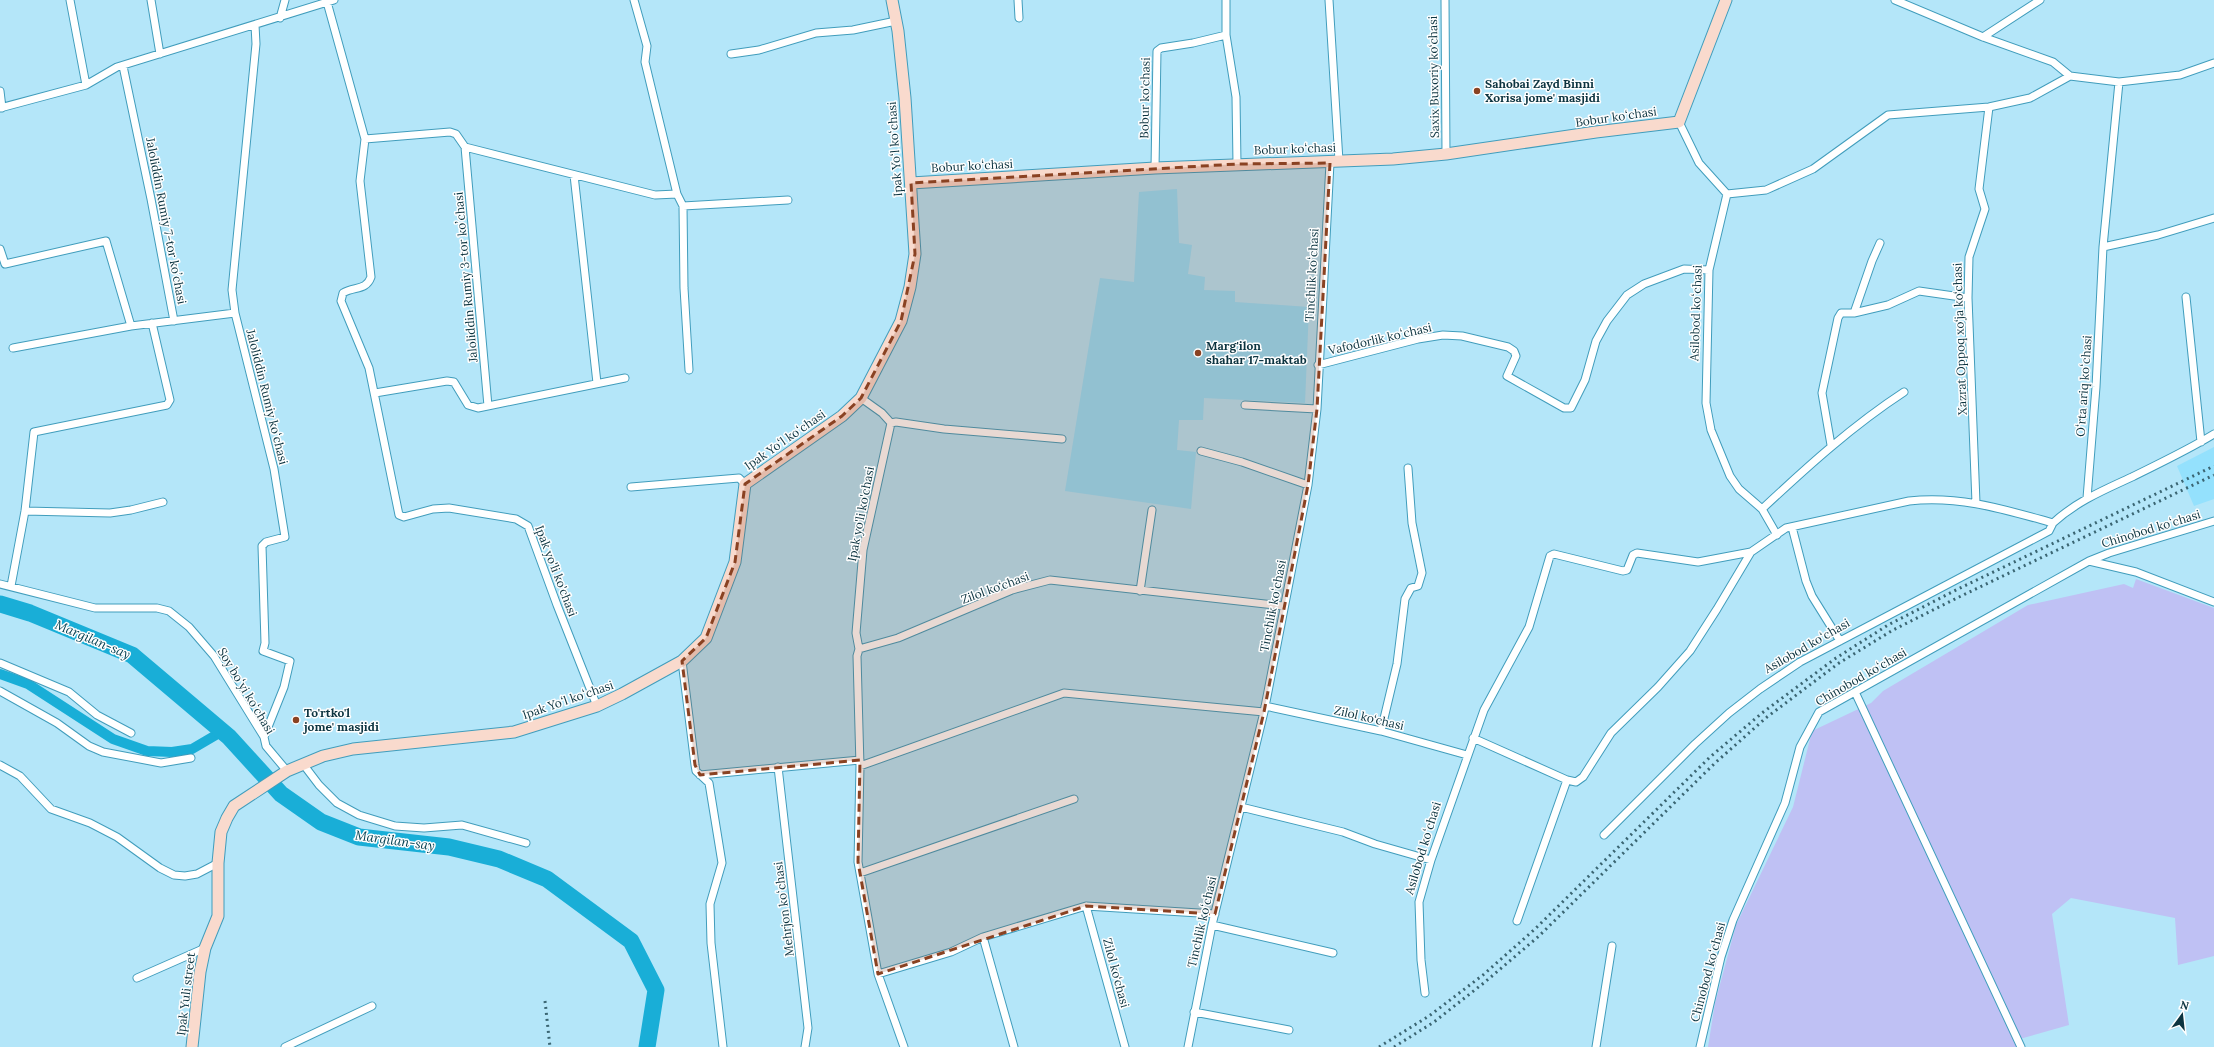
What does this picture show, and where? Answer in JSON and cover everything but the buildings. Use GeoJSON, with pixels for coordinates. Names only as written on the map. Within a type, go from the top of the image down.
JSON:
{"type":"FeatureCollection","features":[{"type":"Feature","properties":{"kind":"street"},"geometry":{"type":"LineString","coordinates":[[70,0],[86,85]]}},
{"type":"Feature","properties":{"kind":"street"},"geometry":{"type":"LineString","coordinates":[[151,0],[160,54]]}},
{"type":"Feature","properties":{"kind":"street"},"geometry":{"type":"LineString","coordinates":[[280,18],[285,0]]}},
{"type":"Feature","properties":{"kind":"street"},"geometry":{"type":"LineString","coordinates":[[634,0],[647,46],[645,62],[678,194],[683,206],[684,288],[689,370]]}},
{"type":"Feature","properties":{"kind":"street","name":"Ipak Yoʻl koʻchasi"},"geometry":{"type":"LineString","coordinates":[[276,778],[302,764],[323,756],[352,749],[514,732],[597,706],[682,661],[706,638],[735,562],[745,484],[842,416],[861,398],[900,321],[910,287],[915,254],[911,183],[905,98],[896,21],[892,0]]}},
{"type":"Feature","properties":{"kind":"street"},"geometry":{"type":"LineString","coordinates":[[1018,0],[1020,18]]}},
{"type":"Feature","properties":{"kind":"street"},"geometry":{"type":"LineString","coordinates":[[1226,0],[1226,35],[1236,97],[1237,164]]}},
{"type":"Feature","properties":{"kind":"street"},"geometry":{"type":"LineString","coordinates":[[1329,0],[1335,162]]}},
{"type":"Feature","properties":{"kind":"street","name":"Saxix Buxoriy ko‘chasi"},"geometry":{"type":"LineString","coordinates":[[1445,0],[1446,154]]}},
{"type":"Feature","properties":{"kind":"street"},"geometry":{"type":"LineString","coordinates":[[1726,0],[1679,122],[1699,163],[1726,194],[1766,190],[1813,169],[1888,115],[1989,107],[2030,98],[2070,76]]}},
{"type":"Feature","properties":{"kind":"street"},"geometry":{"type":"LineString","coordinates":[[1895,0],[1983,37],[2053,62],[2070,76],[2119,82],[2180,75],[2214,63]]}},
{"type":"Feature","properties":{"kind":"street"},"geometry":{"type":"LineString","coordinates":[[2024,0],[2029,7]]}},
{"type":"Feature","properties":{"kind":"street"},"geometry":{"type":"LineString","coordinates":[[1983,37],[2040,0]]}},
{"type":"Feature","properties":{"kind":"street"},"geometry":{"type":"LineString","coordinates":[[0,91],[1,108],[86,85],[123,66],[280,18],[330,1],[364,139],[360,181],[371,277],[369,283],[363,287],[351,288],[343,293],[341,301],[369,368],[375,393],[447,381],[454,382],[468,405],[478,408],[625,378]]}},
{"type":"Feature","properties":{"kind":"street"},"geometry":{"type":"LineString","coordinates":[[731,54],[759,50],[816,33],[853,30],[896,21]]}},
{"type":"Feature","properties":{"kind":"street","name":"Jaloliddin Rumiy koʻchasi"},"geometry":{"type":"LineString","coordinates":[[255,25],[256,44],[232,290],[235,313],[274,469],[284,537],[266,542],[262,546],[265,643],[263,651],[290,661],[284,686],[264,737]]}},
{"type":"Feature","properties":{"kind":"street","name":"Bobur ko'chasi"},"geometry":{"type":"LineString","coordinates":[[1155,168],[1157,50],[1226,35]]}},
{"type":"Feature","properties":{"kind":"street","name":"Jaloliddin Rumiy 7-tor koʼchasi"},"geometry":{"type":"LineString","coordinates":[[123,66],[174,321],[235,313]]}},
{"type":"Feature","properties":{"kind":"street","name":"Oʻrta ariq koʻchasi"},"geometry":{"type":"LineString","coordinates":[[2087,498],[2096,387],[2103,247],[2119,82]]}},
{"type":"Feature","properties":{"kind":"street","name":"Xazrat Oppoq xo‘ja ko‘chasi"},"geometry":{"type":"LineString","coordinates":[[1976,503],[1968,298],[1969,257],[1985,209],[1979,189],[1989,107]]}},
{"type":"Feature","properties":{"kind":"street","name":"Bobur koʻchasi"},"geometry":{"type":"LineString","coordinates":[[911,183],[1155,168],[1237,164],[1335,162],[1446,154],[1596,132],[1679,122]]}},
{"type":"Feature","properties":{"kind":"street"},"geometry":{"type":"LineString","coordinates":[[364,139],[450,132],[456,134],[465,147],[655,195],[678,194]]}},
{"type":"Feature","properties":{"kind":"street","name":"Jaloliddin Rumiy 3-tor koʼchasi"},"geometry":{"type":"LineString","coordinates":[[465,147],[488,406]]}},
{"type":"Feature","properties":{"kind":"street","name":"Tinchlik koʻchasi"},"geometry":{"type":"LineString","coordinates":[[1188,1047],[1212,925],[1264,709],[1283,606],[1308,485],[1317,409],[1318,365],[1335,162]]}},
{"type":"Feature","properties":{"kind":"street"},"geometry":{"type":"LineString","coordinates":[[574,175],[597,383]]}},
{"type":"Feature","properties":{"kind":"street","name":"Asilobod koʻchasi"},"geometry":{"type":"LineString","coordinates":[[1726,194],[1709,270],[1706,403],[1711,430],[1730,476],[1747,497],[1762,509],[1777,534]]}},
{"type":"Feature","properties":{"kind":"street"},"geometry":{"type":"LineString","coordinates":[[683,206],[788,200]]}},
{"type":"Feature","properties":{"kind":"street"},"geometry":{"type":"LineString","coordinates":[[2103,247],[2158,235],[2214,218]]}},
{"type":"Feature","properties":{"kind":"street"},"geometry":{"type":"LineString","coordinates":[[0,249],[5,264],[106,241],[131,326]]}},
{"type":"Feature","properties":{"kind":"street"},"geometry":{"type":"LineString","coordinates":[[1854,313],[1880,243]]}},
{"type":"Feature","properties":{"kind":"street","name":"Vafodorlik koʻchasi"},"geometry":{"type":"LineString","coordinates":[[1318,365],[1418,340],[1443,336],[1462,336],[1508,347],[1514,351],[1516,356],[1507,376],[1564,408],[1571,408],[1585,380],[1596,341],[1607,321],[1627,296],[1644,284],[1684,269],[1709,270]]}},
{"type":"Feature","properties":{"kind":"street"},"geometry":{"type":"LineString","coordinates":[[1831,445],[1822,393],[1838,318],[1841,313],[1854,313],[1888,305],[1919,291],[1968,298]]}},
{"type":"Feature","properties":{"kind":"street"},"geometry":{"type":"LineString","coordinates":[[2186,297],[2201,442]]}},
{"type":"Feature","properties":{"kind":"street"},"geometry":{"type":"LineString","coordinates":[[13,348],[131,326],[174,321]]}},
{"type":"Feature","properties":{"kind":"street"},"geometry":{"type":"LineString","coordinates":[[11,586],[25,511],[34,432],[168,405],[170,400],[152,324]]}},
{"type":"Feature","properties":{"kind":"street"},"geometry":{"type":"LineString","coordinates":[[1762,509],[1831,445],[1863,420],[1904,392]]}},
{"type":"Feature","properties":{"kind":"street","name":"Ipak yo'li ko'chasi"},"geometry":{"type":"LineString","coordinates":[[375,393],[399,515],[404,516],[433,509],[449,508],[516,519],[528,526],[597,706]]}},
{"type":"Feature","properties":{"kind":"street"},"geometry":{"type":"LineString","coordinates":[[861,398],[882,413],[891,423],[896,422],[944,429],[1062,439]]}},
{"type":"Feature","properties":{"kind":"street"},"geometry":{"type":"LineString","coordinates":[[1245,405],[1317,409]]}},
{"type":"Feature","properties":{"kind":"street","name":"Ipak yo'li ko'chasi"},"geometry":{"type":"LineString","coordinates":[[859,649],[856,633],[863,550],[891,423]]}},
{"type":"Feature","properties":{"kind":"street"},"geometry":{"type":"LineString","coordinates":[[2087,498],[2201,442],[2214,434]]}},
{"type":"Feature","properties":{"kind":"street"},"geometry":{"type":"LineString","coordinates":[[1200,450],[1242,462],[1308,485]]}},
{"type":"Feature","properties":{"kind":"street"},"geometry":{"type":"LineString","coordinates":[[1381,731],[1396,664],[1406,599],[1411,588],[1418,586],[1422,573],[1412,523],[1408,468]]}},
{"type":"Feature","properties":{"kind":"street"},"geometry":{"type":"LineString","coordinates":[[631,487],[739,478],[745,484]]}},
{"type":"Feature","properties":{"kind":"street","name":"Asilobod koʻchasi"},"geometry":{"type":"LineString","coordinates":[[1604,835],[1729,713],[1800,662],[2049,531],[2054,523],[2065,512],[2087,498]]}},
{"type":"Feature","properties":{"kind":"street","name":"Asilobod koʻchasi"},"geometry":{"type":"LineString","coordinates":[[1425,993],[1421,960],[1419,902],[1431,860],[1484,710],[1529,627],[1550,556],[1554,554],[1623,571],[1627,570],[1633,555],[1636,553],[1698,562],[1751,552],[1786,528],[1909,501],[1927,499],[1976,503],[2054,523]]}},
{"type":"Feature","properties":{"kind":"street"},"geometry":{"type":"LineString","coordinates":[[25,511],[110,513],[131,510],[163,502]]}},
{"type":"Feature","properties":{"kind":"street"},"geometry":{"type":"LineString","coordinates":[[1140,591],[1152,510]]}},
{"type":"Feature","properties":{"kind":"street","name":"Chinobod koʻchasi"},"geometry":{"type":"LineString","coordinates":[[1700,1047],[1721,957],[1733,920],[1784,803],[1800,747],[1820,712],[2089,561],[2109,553],[2214,521]]}},
{"type":"Feature","properties":{"kind":"street"},"geometry":{"type":"LineString","coordinates":[[1792,527],[1806,581],[1812,596],[1840,641]]}},
{"type":"Feature","properties":{"kind":"street","name":"Asilobod koʻchasi"},"geometry":{"type":"LineString","coordinates":[[1566,780],[1576,782],[1583,777],[1611,734],[1658,687],[1690,651],[1718,609],[1751,552]]}},
{"type":"Feature","properties":{"kind":"street"},"geometry":{"type":"LineString","coordinates":[[2089,561],[2136,572],[2214,602]]}},
{"type":"Feature","properties":{"kind":"street","name":"Zilol ko‘chasi"},"geometry":{"type":"LineString","coordinates":[[859,649],[898,638],[1012,590],[1050,580],[1283,606]]}},
{"type":"Feature","properties":{"kind":"street","name":"Soy boʻyi koʻchasi"},"geometry":{"type":"LineString","coordinates":[[0,584],[95,608],[157,608],[169,611],[189,627],[214,656],[264,737],[266,746],[287,771]]}},
{"type":"Feature","properties":{"kind":"street"},"geometry":{"type":"LineString","coordinates":[[859,649],[857,656],[860,763],[858,862],[878,974],[904,1047]]}},
{"type":"Feature","properties":{"kind":"street"},"geometry":{"type":"LineString","coordinates":[[682,661],[696,771],[709,783],[722,863],[710,904],[711,943],[723,1047]]}},
{"type":"Feature","properties":{"kind":"street"},"geometry":{"type":"LineString","coordinates":[[0,663],[69,692],[97,715],[131,733]]}},
{"type":"Feature","properties":{"kind":"street"},"geometry":{"type":"LineString","coordinates":[[0,691],[57,723],[89,746],[103,752],[161,763],[191,758]]}},
{"type":"Feature","properties":{"kind":"street"},"geometry":{"type":"LineString","coordinates":[[1855,692],[2021,1047]]}},
{"type":"Feature","properties":{"kind":"street","name":"Zilol ko‘chasi"},"geometry":{"type":"LineString","coordinates":[[860,763],[1064,693],[1264,709],[1381,731],[1467,755]]}},
{"type":"Feature","properties":{"kind":"street"},"geometry":{"type":"LineString","coordinates":[[1473,738],[1566,780],[1517,921]]}},
{"type":"Feature","properties":{"kind":"street"},"geometry":{"type":"LineString","coordinates":[[700,775],[778,767],[860,763]]}},
{"type":"Feature","properties":{"kind":"street"},"geometry":{"type":"LineString","coordinates":[[302,764],[319,785],[337,803],[359,815],[395,826],[424,828],[462,825],[526,843]]}},
{"type":"Feature","properties":{"kind":"street"},"geometry":{"type":"LineString","coordinates":[[0,765],[20,776],[51,809],[90,823],[117,837],[160,868],[174,875],[185,876],[196,874],[218,863]]}},
{"type":"Feature","properties":{"kind":"street","name":"Mehrjon koʻchasi"},"geometry":{"type":"LineString","coordinates":[[778,767],[808,1028],[804,1047]]}},
{"type":"Feature","properties":{"kind":"street","name":"Ipak Yuli street"},"geometry":{"type":"LineString","coordinates":[[192,1047],[200,972],[205,948],[218,916],[218,863],[221,832],[234,806],[276,778]]}},
{"type":"Feature","properties":{"kind":"street"},"geometry":{"type":"LineString","coordinates":[[860,873],[1074,799]]}},
{"type":"Feature","properties":{"kind":"street"},"geometry":{"type":"LineString","coordinates":[[1241,807],[1343,832],[1375,844],[1431,860]]}},
{"type":"Feature","properties":{"kind":"street"},"geometry":{"type":"LineString","coordinates":[[878,974],[951,952],[983,938],[1086,906],[1215,914]]}},
{"type":"Feature","properties":{"kind":"street","name":"Zilol ko‘chasi"},"geometry":{"type":"LineString","coordinates":[[1086,906],[1125,1047]]}},
{"type":"Feature","properties":{"kind":"street"},"geometry":{"type":"LineString","coordinates":[[1212,925],[1333,953]]}},
{"type":"Feature","properties":{"kind":"street"},"geometry":{"type":"LineString","coordinates":[[983,938],[1014,1047]]}},
{"type":"Feature","properties":{"kind":"street"},"geometry":{"type":"LineString","coordinates":[[1596,1047],[1612,946]]}},
{"type":"Feature","properties":{"kind":"street"},"geometry":{"type":"LineString","coordinates":[[137,978],[205,948]]}},
{"type":"Feature","properties":{"kind":"street"},"geometry":{"type":"LineString","coordinates":[[285,1047],[372,1006]]}},
{"type":"Feature","properties":{"kind":"street"},"geometry":{"type":"LineString","coordinates":[[1194,1012],[1289,1030]]}},
{"type":"Feature","properties":{"kind":"highlighted area"},"geometry":{"type":"Polygon","coordinates":[[[1330,163],[1317,409],[1308,485],[1264,712],[1215,914],[1086,906],[878,974],[858,862],[860,760],[700,775],[695,765],[682,661],[706,638],[735,562],[745,484],[842,416],[861,398],[901,321],[915,254],[911,183],[1237,164],[1330,163]]]}},
{"type":"Feature","properties":{"kind":"shaded area","name":"Marg'ilon shahar 17-maktab"},"geometry":{"type":"Polygon","coordinates":[[[1177,189],[1179,243],[1192,245],[1188,274],[1205,277],[1204,290],[1235,291],[1235,302],[1309,307],[1305,403],[1204,398],[1203,420],[1179,420],[1177,450],[1196,452],[1191,509],[1065,491],[1100,278],[1134,282],[1139,192],[1177,189]]]}},
{"type":"Feature","properties":{"kind":"shaded area"},"geometry":{"type":"Polygon","coordinates":[[[2214,447],[2214,499],[2194,506],[2177,466],[2214,447]]]}},
{"type":"Feature","properties":{"kind":"shaded area"},"geometry":{"type":"Polygon","coordinates":[[[2136,579],[2214,608],[2214,956],[2178,965],[2175,918],[2071,898],[2052,914],[2069,1025],[2016,1040],[2018,1047],[1708,1047],[1715,1003],[1736,925],[1793,807],[1812,731],[1871,703],[1883,691],[2028,605],[2124,584],[2133,588],[2136,579]]]}},
{"type":"Feature","properties":{"kind":"waterway","name":"Margilan-say"},"geometry":{"type":"LineString","coordinates":[[0,604],[30,613],[132,655],[229,737],[281,794],[321,822],[359,837],[449,847],[499,859],[547,879],[631,941],[656,990],[647,1047]]}},
{"type":"Feature","properties":{"kind":"waterway"},"geometry":{"type":"LineString","coordinates":[[0,674],[28,684],[113,739],[147,751],[172,752],[192,749],[221,732]]}},
{"type":"Feature","properties":{"kind":"railway"},"geometry":{"type":"LineString","coordinates":[[1379,1047],[1429,1016],[1483,975],[1535,929],[1710,757],[1762,713],[1836,658],[1888,625],[1958,589],[2214,466]]}},
{"type":"Feature","properties":{"kind":"railway"},"geometry":{"type":"LineString","coordinates":[[1394,1047],[1434,1022],[1485,982],[1539,936],[1715,763],[1767,717],[1839,663],[1893,630],[2214,475]]}},
{"type":"Feature","properties":{"kind":"railway"},"geometry":{"type":"LineString","coordinates":[[545,1001],[550,1047]]}},
{"type":"Feature","properties":{"kind":"place","name":"Sahobai Zayd Binni Xorisa jome' masjidi"},"geometry":{"type":"Point","coordinates":[1477,91]}},
{"type":"Feature","properties":{"kind":"place","name":"Marg'ilon shahar 17-maktab"},"geometry":{"type":"Point","coordinates":[1198,353]}},
{"type":"Feature","properties":{"kind":"place","name":"To'rtko'l jome' masjidi"},"geometry":{"type":"Point","coordinates":[296,720]}}]}
